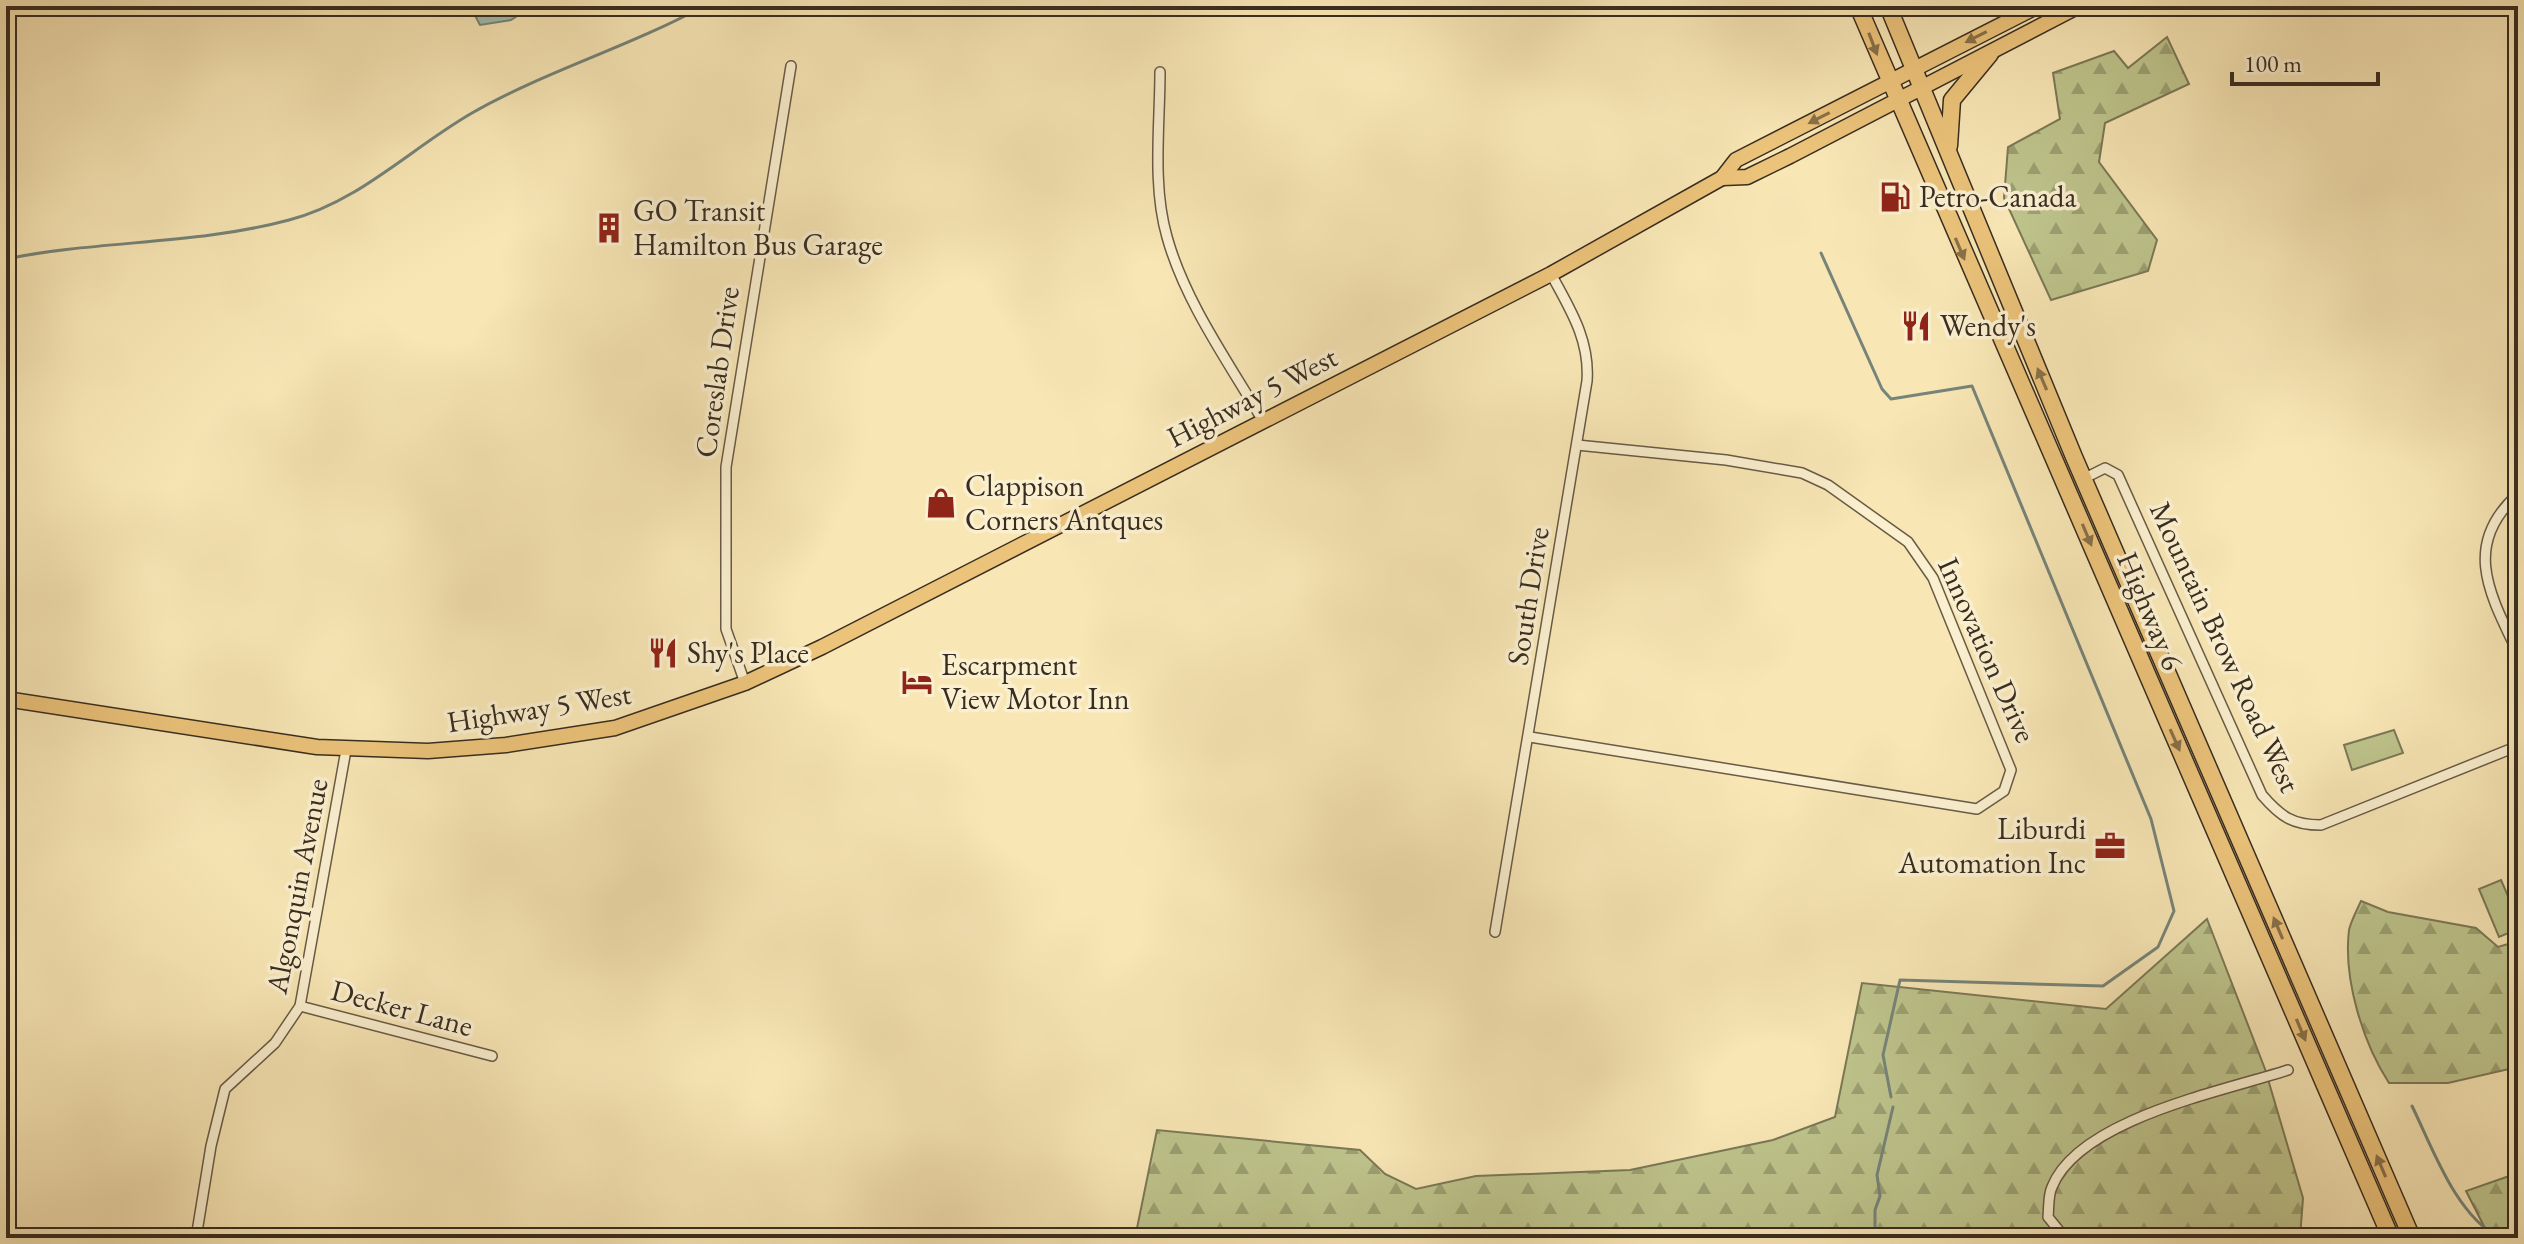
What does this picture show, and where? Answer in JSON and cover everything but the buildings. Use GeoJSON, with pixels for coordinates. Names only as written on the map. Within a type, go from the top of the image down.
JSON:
{"type":"FeatureCollection","features":[{"type":"Feature","properties":{"kind":"highway","name":"Highway 6"},"geometry":{"type":"LineString","coordinates":[[1858,6],[2391,1238]]}},
{"type":"Feature","properties":{"kind":"highway","name":"Highway 6"},"geometry":{"type":"LineString","coordinates":[[1888,6],[2083,479],[2412,1238]]}},
{"type":"Feature","properties":{"kind":"highway"},"geometry":{"type":"LineString","coordinates":[[1949,155],[1952,100],[1990,54]]}},
{"type":"Feature","properties":{"kind":"main road","name":"Highway 5 West"},"geometry":{"type":"LineString","coordinates":[[6,699],[346,750],[428,751],[506,745],[615,728],[745,683],[1263,421],[1551,274],[1722,178],[1736,160],[2038,6]]}},
{"type":"Feature","properties":{"kind":"main road","name":"Highway 5 West"},"geometry":{"type":"LineString","coordinates":[[1722,178],[1747,177],[2079,6]]}},
{"type":"Feature","properties":{"kind":"street","name":"Coreslab Drive"},"geometry":{"type":"LineString","coordinates":[[745,683],[726,629],[726,467],[791,66]]}},
{"type":"Feature","properties":{"kind":"street"},"geometry":{"type":"LineString","coordinates":[[1160,72],[1160,198],[1167,236],[1195,303],[1263,421]]}},
{"type":"Feature","properties":{"kind":"street","name":"South Drive"},"geometry":{"type":"LineString","coordinates":[[1495,932],[1530,737],[1589,358],[1582,332],[1551,274]]}},
{"type":"Feature","properties":{"kind":"street","name":"Innovation Drive"},"geometry":{"type":"LineString","coordinates":[[1530,737],[1977,809],[1996,800],[2004,791],[2011,770],[1933,578],[1922,559],[1898,534],[1828,485],[1802,473],[1713,458],[1577,445]]}},
{"type":"Feature","properties":{"kind":"street"},"geometry":{"type":"LineString","coordinates":[[2056,464],[2074,457]]}},
{"type":"Feature","properties":{"kind":"street","name":"Mountain Brow Road West"},"geometry":{"type":"LineString","coordinates":[[2083,479],[2105,468],[2118,475],[2262,795],[2277,813],[2296,825],[2321,825],[2518,746]]}},
{"type":"Feature","properties":{"kind":"street"},"geometry":{"type":"LineString","coordinates":[[2518,494],[2492,524],[2483,553],[2486,581],[2518,653]]}},
{"type":"Feature","properties":{"kind":"street","name":"Algonquin Avenue"},"geometry":{"type":"LineString","coordinates":[[196,1238],[217,1117],[225,1089],[275,1043],[300,1006],[346,750]]}},
{"type":"Feature","properties":{"kind":"street","name":"Decker Lane"},"geometry":{"type":"LineString","coordinates":[[300,1006],[492,1056]]}},
{"type":"Feature","properties":{"kind":"street"},"geometry":{"type":"LineString","coordinates":[[2065,1238],[2048,1217],[2051,1187],[2068,1163],[2093,1139],[2125,1122],[2288,1070]]}},
{"type":"Feature","properties":{"kind":"green space"},"geometry":{"type":"Polygon","coordinates":[[[2167,37],[2189,84],[2105,123],[2099,162],[2157,240],[2148,271],[2051,300],[2004,198],[2008,147],[2060,119],[2053,73],[2114,51],[2128,68],[2167,37]]]}},
{"type":"Feature","properties":{"kind":"green space"},"geometry":{"type":"Polygon","coordinates":[[[2394,730],[2403,753],[2352,770],[2344,745],[2394,730]]]}},
{"type":"Feature","properties":{"kind":"green space"},"geometry":{"type":"Polygon","coordinates":[[[2501,880],[2518,919],[2518,929],[2499,937],[2479,889],[2501,880]]]}},
{"type":"Feature","properties":{"kind":"green space"},"geometry":{"type":"Polygon","coordinates":[[[2361,901],[2388,912],[2476,928],[2498,947],[2518,941],[2518,1067],[2448,1083],[2389,1083],[2363,1030],[2352,989],[2349,930],[2361,901]]]}},
{"type":"Feature","properties":{"kind":"green space"},"geometry":{"type":"Polygon","coordinates":[[[2207,919],[2265,1069],[2303,1198],[2300,1238],[1135,1238],[1157,1130],[1360,1150],[1385,1174],[1416,1189],[1476,1176],[1630,1170],[1773,1140],[1835,1117],[1862,983],[2106,1009],[2207,919]]]}},
{"type":"Feature","properties":{"kind":"green space"},"geometry":{"type":"Polygon","coordinates":[[[2518,1173],[2518,1238],[2490,1238],[2466,1191],[2518,1173]]]}},
{"type":"Feature","properties":{"kind":"water"},"geometry":{"type":"Polygon","coordinates":[[[470,6],[532,6],[511,20],[480,25],[470,6]]]}},
{"type":"Feature","properties":{"kind":"waterway"},"geometry":{"type":"LineString","coordinates":[[6,259],[76,248],[219,234],[314,212],[362,187],[449,127],[500,98],[704,6]]}},
{"type":"Feature","properties":{"kind":"waterway"},"geometry":{"type":"LineString","coordinates":[[1821,253],[1882,389],[1891,399],[1972,386],[2151,819],[2174,911],[2158,947],[2103,986],[1900,980],[1883,1055],[1891,1097]]}},
{"type":"Feature","properties":{"kind":"waterway"},"geometry":{"type":"LineString","coordinates":[[2412,1106],[2458,1197],[2470,1213],[2499,1238]]}},
{"type":"Feature","properties":{"kind":"waterway"},"geometry":{"type":"LineString","coordinates":[[1875,1238],[1875,1210],[1880,1196],[1877,1175],[1893,1107]]}},
{"type":"Feature","properties":{"kind":"place","name":"Petro-Canada"},"geometry":{"type":"Point","coordinates":[1895,197]}},
{"type":"Feature","properties":{"kind":"place","name":"GO Transit Hamilton Bus Garage"},"geometry":{"type":"Point","coordinates":[609,228]}},
{"type":"Feature","properties":{"kind":"place","name":"Wendy's"},"geometry":{"type":"Point","coordinates":[1916,326]}},
{"type":"Feature","properties":{"kind":"place","name":"Clappison Corners Antques"},"geometry":{"type":"Point","coordinates":[941,503]}},
{"type":"Feature","properties":{"kind":"place","name":"Shy's Place"},"geometry":{"type":"Point","coordinates":[663,653]}},
{"type":"Feature","properties":{"kind":"place","name":"Escarpment View Motor Inn"},"geometry":{"type":"Point","coordinates":[917,682]}},
{"type":"Feature","properties":{"kind":"place","name":"Liburdi Automation Inc"},"geometry":{"type":"Point","coordinates":[2110,846]}}]}
